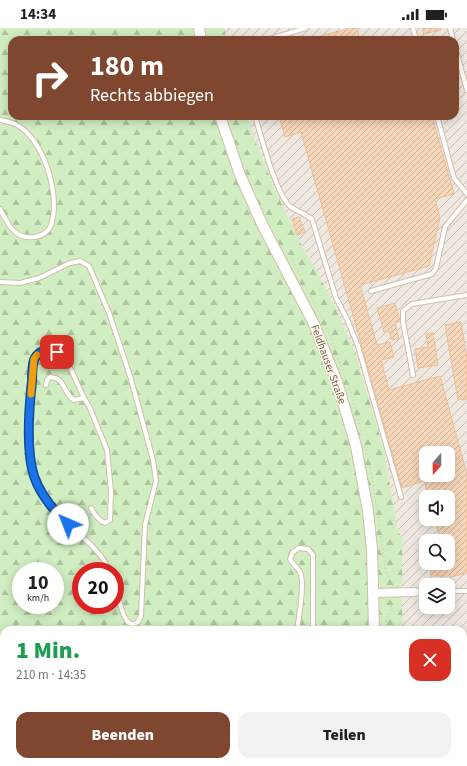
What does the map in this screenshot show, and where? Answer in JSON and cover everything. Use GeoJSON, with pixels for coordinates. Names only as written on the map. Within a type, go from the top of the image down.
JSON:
{"type":"FeatureCollection","features":[{"type":"Feature","properties":{"kind":"street","name":"Feldhauser Straße"},"geometry":{"type":"LineString","coordinates":[[221,120],[240,175],[262,224],[314,324],[337,382],[356,446],[368,511],[372,549],[374,626]]}},
{"type":"Feature","properties":{"kind":"street"},"geometry":{"type":"LineString","coordinates":[[373,592],[415,592]]}},
{"type":"Feature","properties":{"kind":"lane"},"geometry":{"type":"LineString","coordinates":[[279,36],[306,28]]}},
{"type":"Feature","properties":{"kind":"lane"},"geometry":{"type":"LineString","coordinates":[[459,61],[467,90]]}},
{"type":"Feature","properties":{"kind":"lane"},"geometry":{"type":"LineString","coordinates":[[0,120],[16,125],[26,132],[40,151],[52,180],[54,204],[52,222],[47,232],[39,237],[30,237],[13,230],[0,209]]}},
{"type":"Feature","properties":{"kind":"lane"},"geometry":{"type":"LineString","coordinates":[[256,120],[268,161],[285,200],[291,207],[303,212],[312,219],[336,298],[347,319],[358,346],[401,497]]}},
{"type":"Feature","properties":{"kind":"lane"},"geometry":{"type":"LineString","coordinates":[[438,120],[454,178],[467,194]]}},
{"type":"Feature","properties":{"kind":"lane"},"geometry":{"type":"LineString","coordinates":[[371,291],[432,274],[436,268],[445,226],[467,200]]}},
{"type":"Feature","properties":{"kind":"lane"},"geometry":{"type":"LineString","coordinates":[[0,282],[20,283],[39,278],[70,263],[80,262],[89,266],[109,313],[131,379],[151,452],[156,481],[145,525],[141,616],[138,622],[133,624],[129,623],[124,614]]}},
{"type":"Feature","properties":{"kind":"lane"},"geometry":{"type":"LineString","coordinates":[[413,375],[403,322],[403,311],[412,304],[467,295]]}},
{"type":"Feature","properties":{"kind":"lane"},"geometry":{"type":"LineString","coordinates":[[91,508],[100,520],[105,522],[110,520],[112,492],[107,450],[89,406],[67,361],[57,352],[48,349],[40,352],[34,359],[31,386],[29,435],[34,476],[56,513],[97,550],[104,562]]}},
{"type":"Feature","properties":{"kind":"lane"},"geometry":{"type":"LineString","coordinates":[[46,385],[47,380],[50,377],[56,378],[61,381],[69,396],[74,400],[84,398]]}},
{"type":"Feature","properties":{"kind":"lane"},"geometry":{"type":"LineString","coordinates":[[297,626],[302,581],[300,572],[293,566],[290,559],[293,552],[299,548],[308,550],[313,555],[313,626]]}},
{"type":"Feature","properties":{"kind":"lane"},"geometry":{"type":"LineString","coordinates":[[455,591],[467,591]]}},
{"type":"Feature","properties":{"kind":"lane"},"geometry":{"type":"LineString","coordinates":[[415,592],[419,592]]}},
{"type":"Feature","properties":{"kind":"shaded area"},"geometry":{"type":"Polygon","coordinates":[[[224,28],[467,28],[467,626],[402,626],[402,537],[398,532],[383,446],[356,355],[337,311],[300,242],[275,190],[248,120],[459,120],[459,36],[226,36],[224,28]]]}},
{"type":"Feature","properties":{"kind":"green space"},"geometry":{"type":"Polygon","coordinates":[[[0,28],[224,28],[226,36],[8,36],[8,120],[248,120],[275,190],[300,242],[337,311],[356,355],[383,446],[398,532],[402,537],[402,626],[0,626],[0,28]]]}},
{"type":"Feature","properties":{"kind":"building"},"geometry":{"type":"Polygon","coordinates":[[[351,28],[357,28],[359,36],[321,36],[351,28]]]}},
{"type":"Feature","properties":{"kind":"building"},"geometry":{"type":"Polygon","coordinates":[[[422,28],[441,28],[441,30],[424,34],[422,28]]]}},
{"type":"Feature","properties":{"kind":"building"},"geometry":{"type":"Polygon","coordinates":[[[280,120],[433,120],[454,194],[435,199],[440,218],[429,266],[360,285],[377,345],[390,342],[394,357],[381,360],[389,390],[440,376],[467,474],[467,573],[451,577],[431,576],[431,570],[455,570],[455,534],[439,534],[437,526],[455,526],[455,490],[427,490],[424,482],[455,482],[455,446],[419,446],[419,482],[421,482],[402,488],[301,132],[285,137],[280,120]]]}},
{"type":"Feature","properties":{"kind":"building"},"geometry":{"type":"Polygon","coordinates":[[[299,217],[305,232],[297,235],[292,219],[299,217]]]}},
{"type":"Feature","properties":{"kind":"building"},"geometry":{"type":"Polygon","coordinates":[[[395,303],[400,321],[395,323],[399,338],[392,340],[389,331],[384,332],[377,308],[395,303]]]}},
{"type":"Feature","properties":{"kind":"building"},"geometry":{"type":"Polygon","coordinates":[[[461,322],[467,358],[467,399],[458,400],[445,325],[461,322]]]}},
{"type":"Feature","properties":{"kind":"building"},"geometry":{"type":"Polygon","coordinates":[[[433,333],[438,365],[418,368],[415,349],[428,347],[426,334],[433,333]]]}},
{"type":"Feature","properties":{"kind":"slow traffic"},"geometry":{"type":"LineString","coordinates":[[31,394],[32,370],[34,359],[37,355]]}},
{"type":"Feature","properties":{"kind":"route"},"geometry":{"type":"LineString","coordinates":[[57,352],[48,349],[40,352],[34,359],[32,370],[29,435],[34,476],[56,513],[68,524]]}}]}
